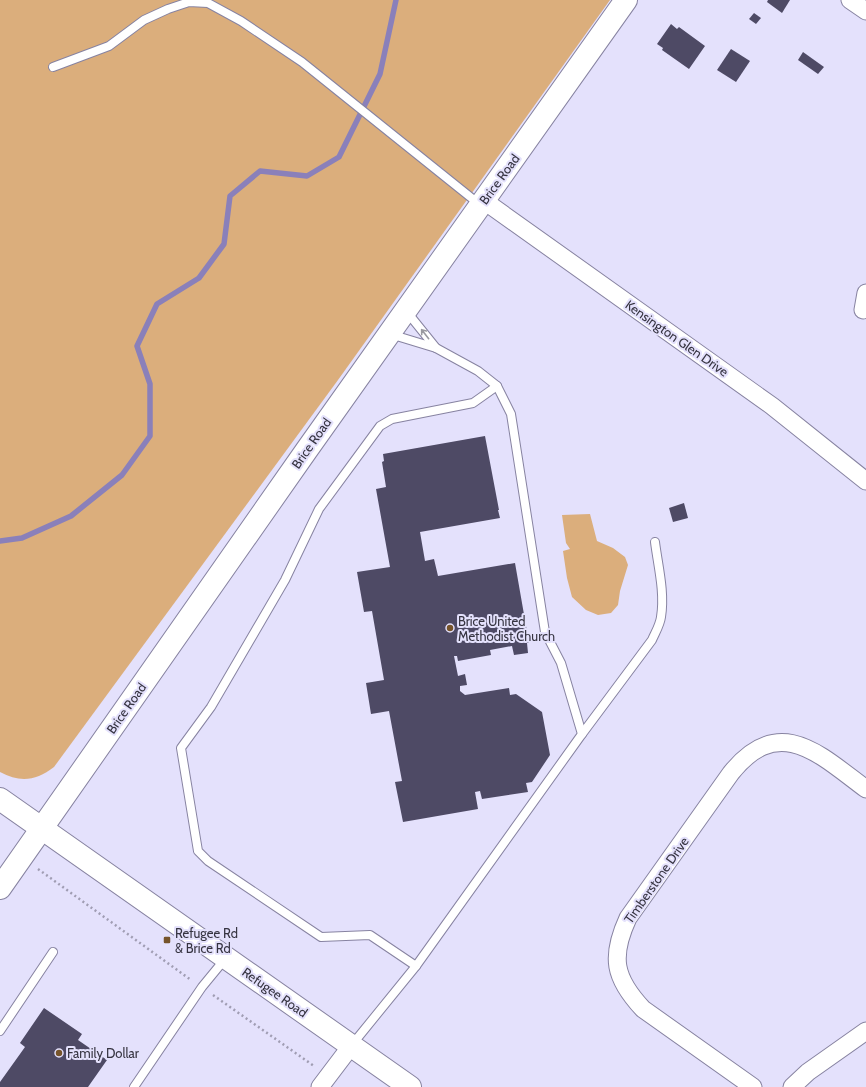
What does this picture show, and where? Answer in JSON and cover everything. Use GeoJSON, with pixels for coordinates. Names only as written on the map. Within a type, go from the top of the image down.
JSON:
{"type":"FeatureCollection","features":[{"type":"Feature","properties":{"kind":"main road","name":"Brice Road"},"geometry":{"type":"LineString","coordinates":[[0,888],[389,334],[626,0]]}},
{"type":"Feature","properties":{"kind":"main road","name":"Refugee Road"},"geometry":{"type":"LineString","coordinates":[[0,799],[41,830],[410,1087]]}},
{"type":"Feature","properties":{"kind":"street"},"geometry":{"type":"LineString","coordinates":[[850,0],[866,12]]}},
{"type":"Feature","properties":{"kind":"street","name":"Kensington Glen Drive"},"geometry":{"type":"LineString","coordinates":[[482,203],[772,406],[866,481]]}},
{"type":"Feature","properties":{"kind":"street","name":"Timberstone Drive"},"geometry":{"type":"LineString","coordinates":[[754,1087],[643,1009],[631,996],[622,983],[617,965],[616,950],[621,934],[628,918],[743,759],[756,749],[772,743],[790,742],[821,756],[866,789]]}},
{"type":"Feature","properties":{"kind":"street"},"geometry":{"type":"LineString","coordinates":[[792,1087],[808,1072],[864,1037]]}},
{"type":"Feature","properties":{"kind":"street"},"geometry":{"type":"LineString","coordinates":[[320,1087],[351,1046]]}},
{"type":"Feature","properties":{"kind":"lane"},"geometry":{"type":"LineString","coordinates":[[53,67],[109,46],[144,20],[168,9],[189,2],[208,3],[241,21],[302,62],[372,119],[482,203]]}},
{"type":"Feature","properties":{"kind":"lane"},"geometry":{"type":"LineString","coordinates":[[406,310],[436,348]]}},
{"type":"Feature","properties":{"kind":"lane"},"geometry":{"type":"LineString","coordinates":[[389,334],[436,348],[478,371],[497,386],[511,414],[545,632],[561,663],[582,734]]}},
{"type":"Feature","properties":{"kind":"lane"},"geometry":{"type":"LineString","coordinates":[[416,966],[370,935],[321,937],[208,861],[198,851],[181,748],[211,707],[270,606],[285,580],[319,509],[380,426],[392,419],[474,403],[497,386]]}},
{"type":"Feature","properties":{"kind":"lane"},"geometry":{"type":"LineString","coordinates":[[351,1046],[416,966],[582,734],[652,640],[661,618],[662,590],[655,542]]}},
{"type":"Feature","properties":{"kind":"lane"},"geometry":{"type":"LineString","coordinates":[[0,1031],[53,952]]}},
{"type":"Feature","properties":{"kind":"lane"},"geometry":{"type":"LineString","coordinates":[[134,1087],[202,987],[226,958]]}},
{"type":"Feature","properties":{"kind":"path"},"geometry":{"type":"LineString","coordinates":[[39,870],[188,977]]}},
{"type":"Feature","properties":{"kind":"path"},"geometry":{"type":"LineString","coordinates":[[215,996],[320,1070]]}},
{"type":"Feature","properties":{"kind":"shaded area"},"geometry":{"type":"Polygon","coordinates":[[[0,0],[610,0],[338,380],[54,767],[41,775],[28,779],[14,778],[0,772],[0,0]]]}},
{"type":"Feature","properties":{"kind":"shaded area"},"geometry":{"type":"Polygon","coordinates":[[[590,514],[597,541],[613,548],[625,557],[628,565],[620,591],[618,605],[611,613],[598,615],[586,610],[572,597],[567,578],[563,551],[570,549],[566,543],[562,515],[590,514]]]}},
{"type":"Feature","properties":{"kind":"building"},"geometry":{"type":"Polygon","coordinates":[[[768,0],[790,0],[782,13],[767,2],[768,0]]]}},
{"type":"Feature","properties":{"kind":"building"},"geometry":{"type":"Polygon","coordinates":[[[754,13],[761,18],[756,24],[749,19],[754,13]]]}},
{"type":"Feature","properties":{"kind":"building"},"geometry":{"type":"Polygon","coordinates":[[[671,24],[677,29],[679,27],[705,46],[689,69],[662,50],[663,48],[657,44],[671,24]]]}},
{"type":"Feature","properties":{"kind":"building"},"geometry":{"type":"Polygon","coordinates":[[[731,49],[750,61],[736,82],[717,70],[731,49]]]}},
{"type":"Feature","properties":{"kind":"building"},"geometry":{"type":"Polygon","coordinates":[[[803,52],[824,67],[818,74],[798,60],[803,52]]]}},
{"type":"Feature","properties":{"kind":"building","name":"Brice United Methodist Church"},"geometry":{"type":"Polygon","coordinates":[[[485,436],[500,518],[420,532],[425,561],[434,559],[438,576],[515,563],[529,643],[527,643],[528,653],[514,655],[512,646],[490,650],[491,655],[458,661],[457,656],[454,656],[458,676],[465,674],[467,685],[460,686],[460,691],[465,695],[509,688],[510,695],[516,694],[542,712],[550,755],[532,782],[526,783],[528,792],[482,799],[480,791],[475,792],[478,809],[403,822],[395,782],[402,781],[389,711],[371,714],[366,683],[384,680],[372,611],[364,612],[357,572],[390,567],[376,489],[386,487],[382,462],[384,461],[383,454],[485,436]]]}},
{"type":"Feature","properties":{"kind":"building"},"geometry":{"type":"Polygon","coordinates":[[[684,503],[688,518],[673,522],[669,508],[684,503]]]}},
{"type":"Feature","properties":{"kind":"building","name":"Family Dollar"},"geometry":{"type":"Polygon","coordinates":[[[44,1008],[82,1034],[78,1040],[107,1060],[88,1087],[0,1087],[0,1082],[25,1047],[20,1043],[44,1008]]]}},
{"type":"Feature","properties":{"kind":"waterway"},"geometry":{"type":"LineString","coordinates":[[0,541],[22,538],[71,516],[122,475],[150,436],[150,384],[137,346],[157,304],[199,278],[224,244],[230,196],[260,171],[307,176],[339,157],[380,74],[396,0]]}},
{"type":"Feature","properties":{"kind":"place","name":"Brice United Methodist Church"},"geometry":{"type":"Point","coordinates":[450,628]}},
{"type":"Feature","properties":{"kind":"place","name":"Refugee Rd & Brice Rd"},"geometry":{"type":"Point","coordinates":[167,940]}},
{"type":"Feature","properties":{"kind":"place","name":"Family Dollar"},"geometry":{"type":"Point","coordinates":[59,1053]}}]}
